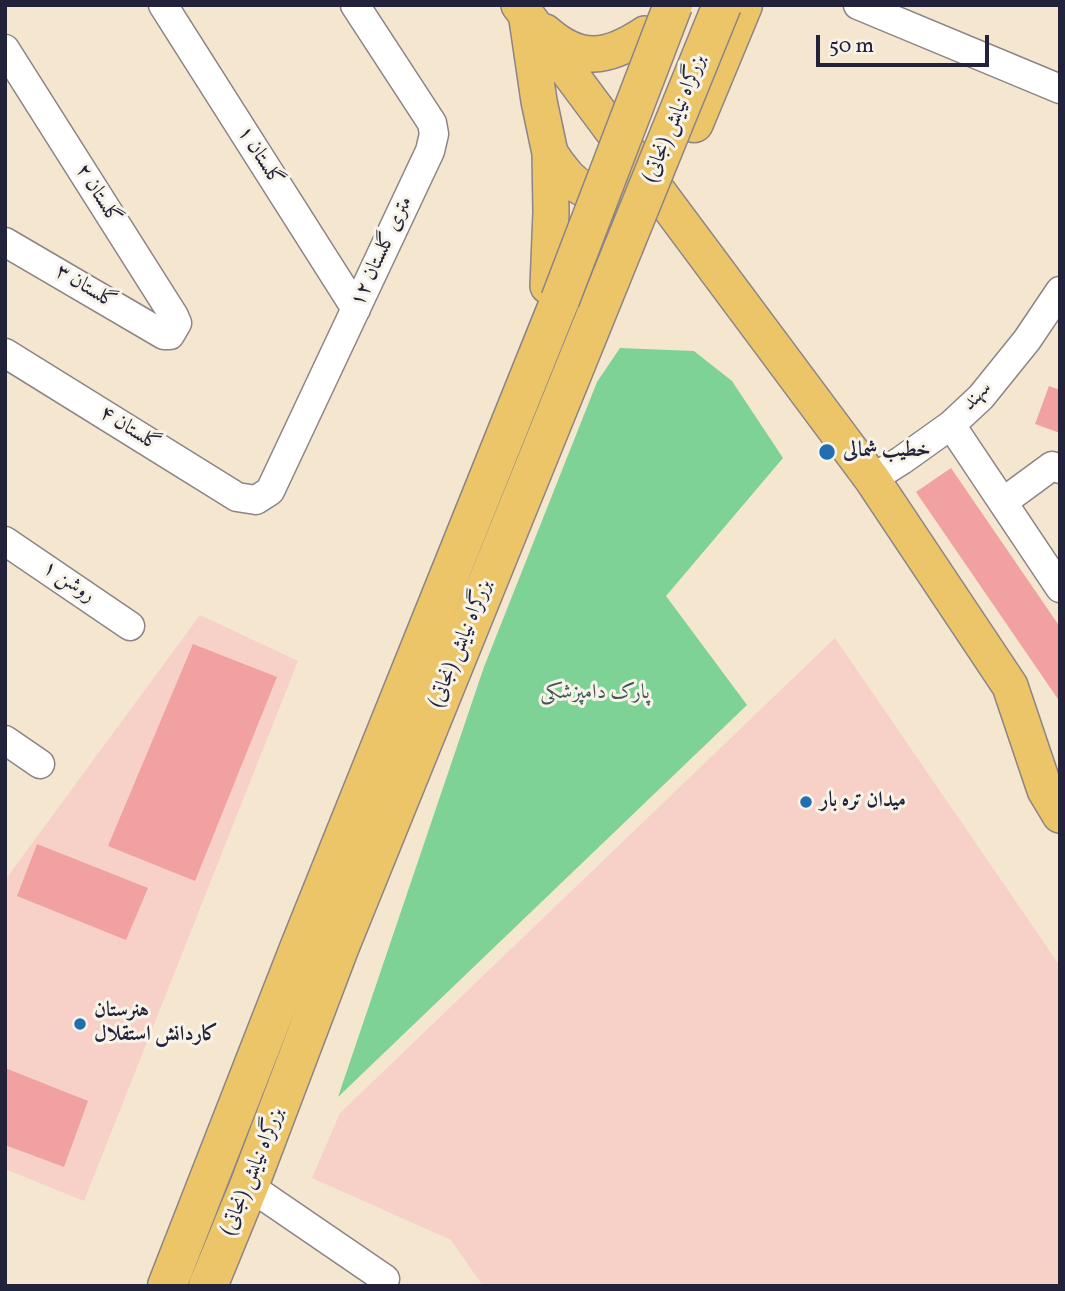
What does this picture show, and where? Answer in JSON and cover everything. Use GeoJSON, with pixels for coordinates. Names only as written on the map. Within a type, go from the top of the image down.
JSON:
{"type":"FeatureCollection","features":[{"type":"Feature","properties":{"kind":"highway","name":"بزرگراه نیایش (نجاتی)"},"geometry":{"type":"LineString","coordinates":[[208,1286],[249,1186],[323,939],[560,300],[673,5]]}},
{"type":"Feature","properties":{"kind":"highway"},"geometry":{"type":"LineString","coordinates":[[681,5],[695,15],[710,16],[725,12],[735,5]]}},
{"type":"Feature","properties":{"kind":"highway","name":"بزرگراه نیایش (نجاتی)"},"geometry":{"type":"LineString","coordinates":[[167,1286],[323,939],[722,5]]}},
{"type":"Feature","properties":{"kind":"highway"},"geometry":{"type":"LineString","coordinates":[[651,20],[391,688],[308,891],[323,939],[375,919],[567,433],[743,5]]}},
{"type":"Feature","properties":{"kind":"main road"},"geometry":{"type":"LineString","coordinates":[[523,10],[559,44],[588,54],[603,54],[620,49],[651,20]]}},
{"type":"Feature","properties":{"kind":"main road"},"geometry":{"type":"LineString","coordinates":[[523,10],[872,479],[1010,686],[1045,790],[1060,815]]}},
{"type":"Feature","properties":{"kind":"main road"},"geometry":{"type":"LineString","coordinates":[[523,10],[538,101],[550,153],[548,286]]}},
{"type":"Feature","properties":{"kind":"main road"},"geometry":{"type":"LineString","coordinates":[[550,153],[568,177],[586,189],[614,197],[663,199]]}},
{"type":"Feature","properties":{"kind":"street","name":"گلستان ۱"},"geometry":{"type":"LineString","coordinates":[[163,5],[356,309]]}},
{"type":"Feature","properties":{"kind":"street","name":"۱۲ متری گلستان"},"geometry":{"type":"LineString","coordinates":[[256,500],[270,491],[430,151],[434,134],[432,123],[355,5]]}},
{"type":"Feature","properties":{"kind":"street"},"geometry":{"type":"LineString","coordinates":[[858,5],[1060,89]]}},
{"type":"Feature","properties":{"kind":"street","name":"گلستان ۲"},"geometry":{"type":"LineString","coordinates":[[5,49],[174,316],[177,323],[175,329],[170,335],[164,335]]}},
{"type":"Feature","properties":{"kind":"street","name":"گلستان ۳"},"geometry":{"type":"LineString","coordinates":[[5,242],[164,335]]}},
{"type":"Feature","properties":{"kind":"street","name":"سهند"},"geometry":{"type":"LineString","coordinates":[[872,479],[951,425],[981,397],[1027,340],[1060,291]]}},
{"type":"Feature","properties":{"kind":"street","name":"گلستان ۴"},"geometry":{"type":"LineString","coordinates":[[5,353],[237,497],[256,500]]}},
{"type":"Feature","properties":{"kind":"street"},"geometry":{"type":"LineString","coordinates":[[951,425],[1055,576]]}},
{"type":"Feature","properties":{"kind":"street"},"geometry":{"type":"LineString","coordinates":[[1003,502],[1052,466],[1060,469]]}},
{"type":"Feature","properties":{"kind":"street","name":"روشن ۱"},"geometry":{"type":"LineString","coordinates":[[5,541],[130,626]]}},
{"type":"Feature","properties":{"kind":"street"},"geometry":{"type":"LineString","coordinates":[[5,740],[40,764]]}},
{"type":"Feature","properties":{"kind":"street"},"geometry":{"type":"LineString","coordinates":[[249,1186],[385,1279],[382,1286]]}},
{"type":"Feature","properties":{"kind":"shaded area","name":"هنرستان کاردانش استقلال"},"geometry":{"type":"Polygon","coordinates":[[[200,615],[298,661],[84,1201],[5,1169],[5,880],[200,615]]]}},
{"type":"Feature","properties":{"kind":"shaded area","name":"میدان تره بار"},"geometry":{"type":"Polygon","coordinates":[[[835,638],[1060,966],[1060,1286],[483,1286],[451,1240],[312,1178],[340,1113],[835,638]]]}},
{"type":"Feature","properties":{"kind":"green space","name":"پارک دامپزشکی"},"geometry":{"type":"Polygon","coordinates":[[[620,348],[694,351],[732,381],[783,458],[666,596],[747,705],[338,1097],[484,667],[597,382],[620,348]]]}},
{"type":"Feature","properties":{"kind":"building"},"geometry":{"type":"Polygon","coordinates":[[[1049,386],[1060,390],[1060,433],[1035,424],[1049,386]]]}},
{"type":"Feature","properties":{"kind":"building"},"geometry":{"type":"Polygon","coordinates":[[[951,468],[1060,627],[1060,702],[916,492],[951,468]]]}},
{"type":"Feature","properties":{"kind":"building"},"geometry":{"type":"Polygon","coordinates":[[[193,644],[277,677],[195,881],[108,846],[193,644]]]}},
{"type":"Feature","properties":{"kind":"building"},"geometry":{"type":"Polygon","coordinates":[[[37,844],[148,888],[126,940],[17,896],[37,844]]]}},
{"type":"Feature","properties":{"kind":"building"},"geometry":{"type":"Polygon","coordinates":[[[5,1068],[88,1101],[64,1167],[5,1145],[5,1068]]]}},
{"type":"Feature","properties":{"kind":"place","name":"خطیب شمالی"},"geometry":{"type":"Point","coordinates":[827,452]}},
{"type":"Feature","properties":{"kind":"place","name":"میدان تره بار"},"geometry":{"type":"Point","coordinates":[806,802]}},
{"type":"Feature","properties":{"kind":"place","name":"هنرستان کاردانش استقلال"},"geometry":{"type":"Point","coordinates":[80,1024]}}]}
